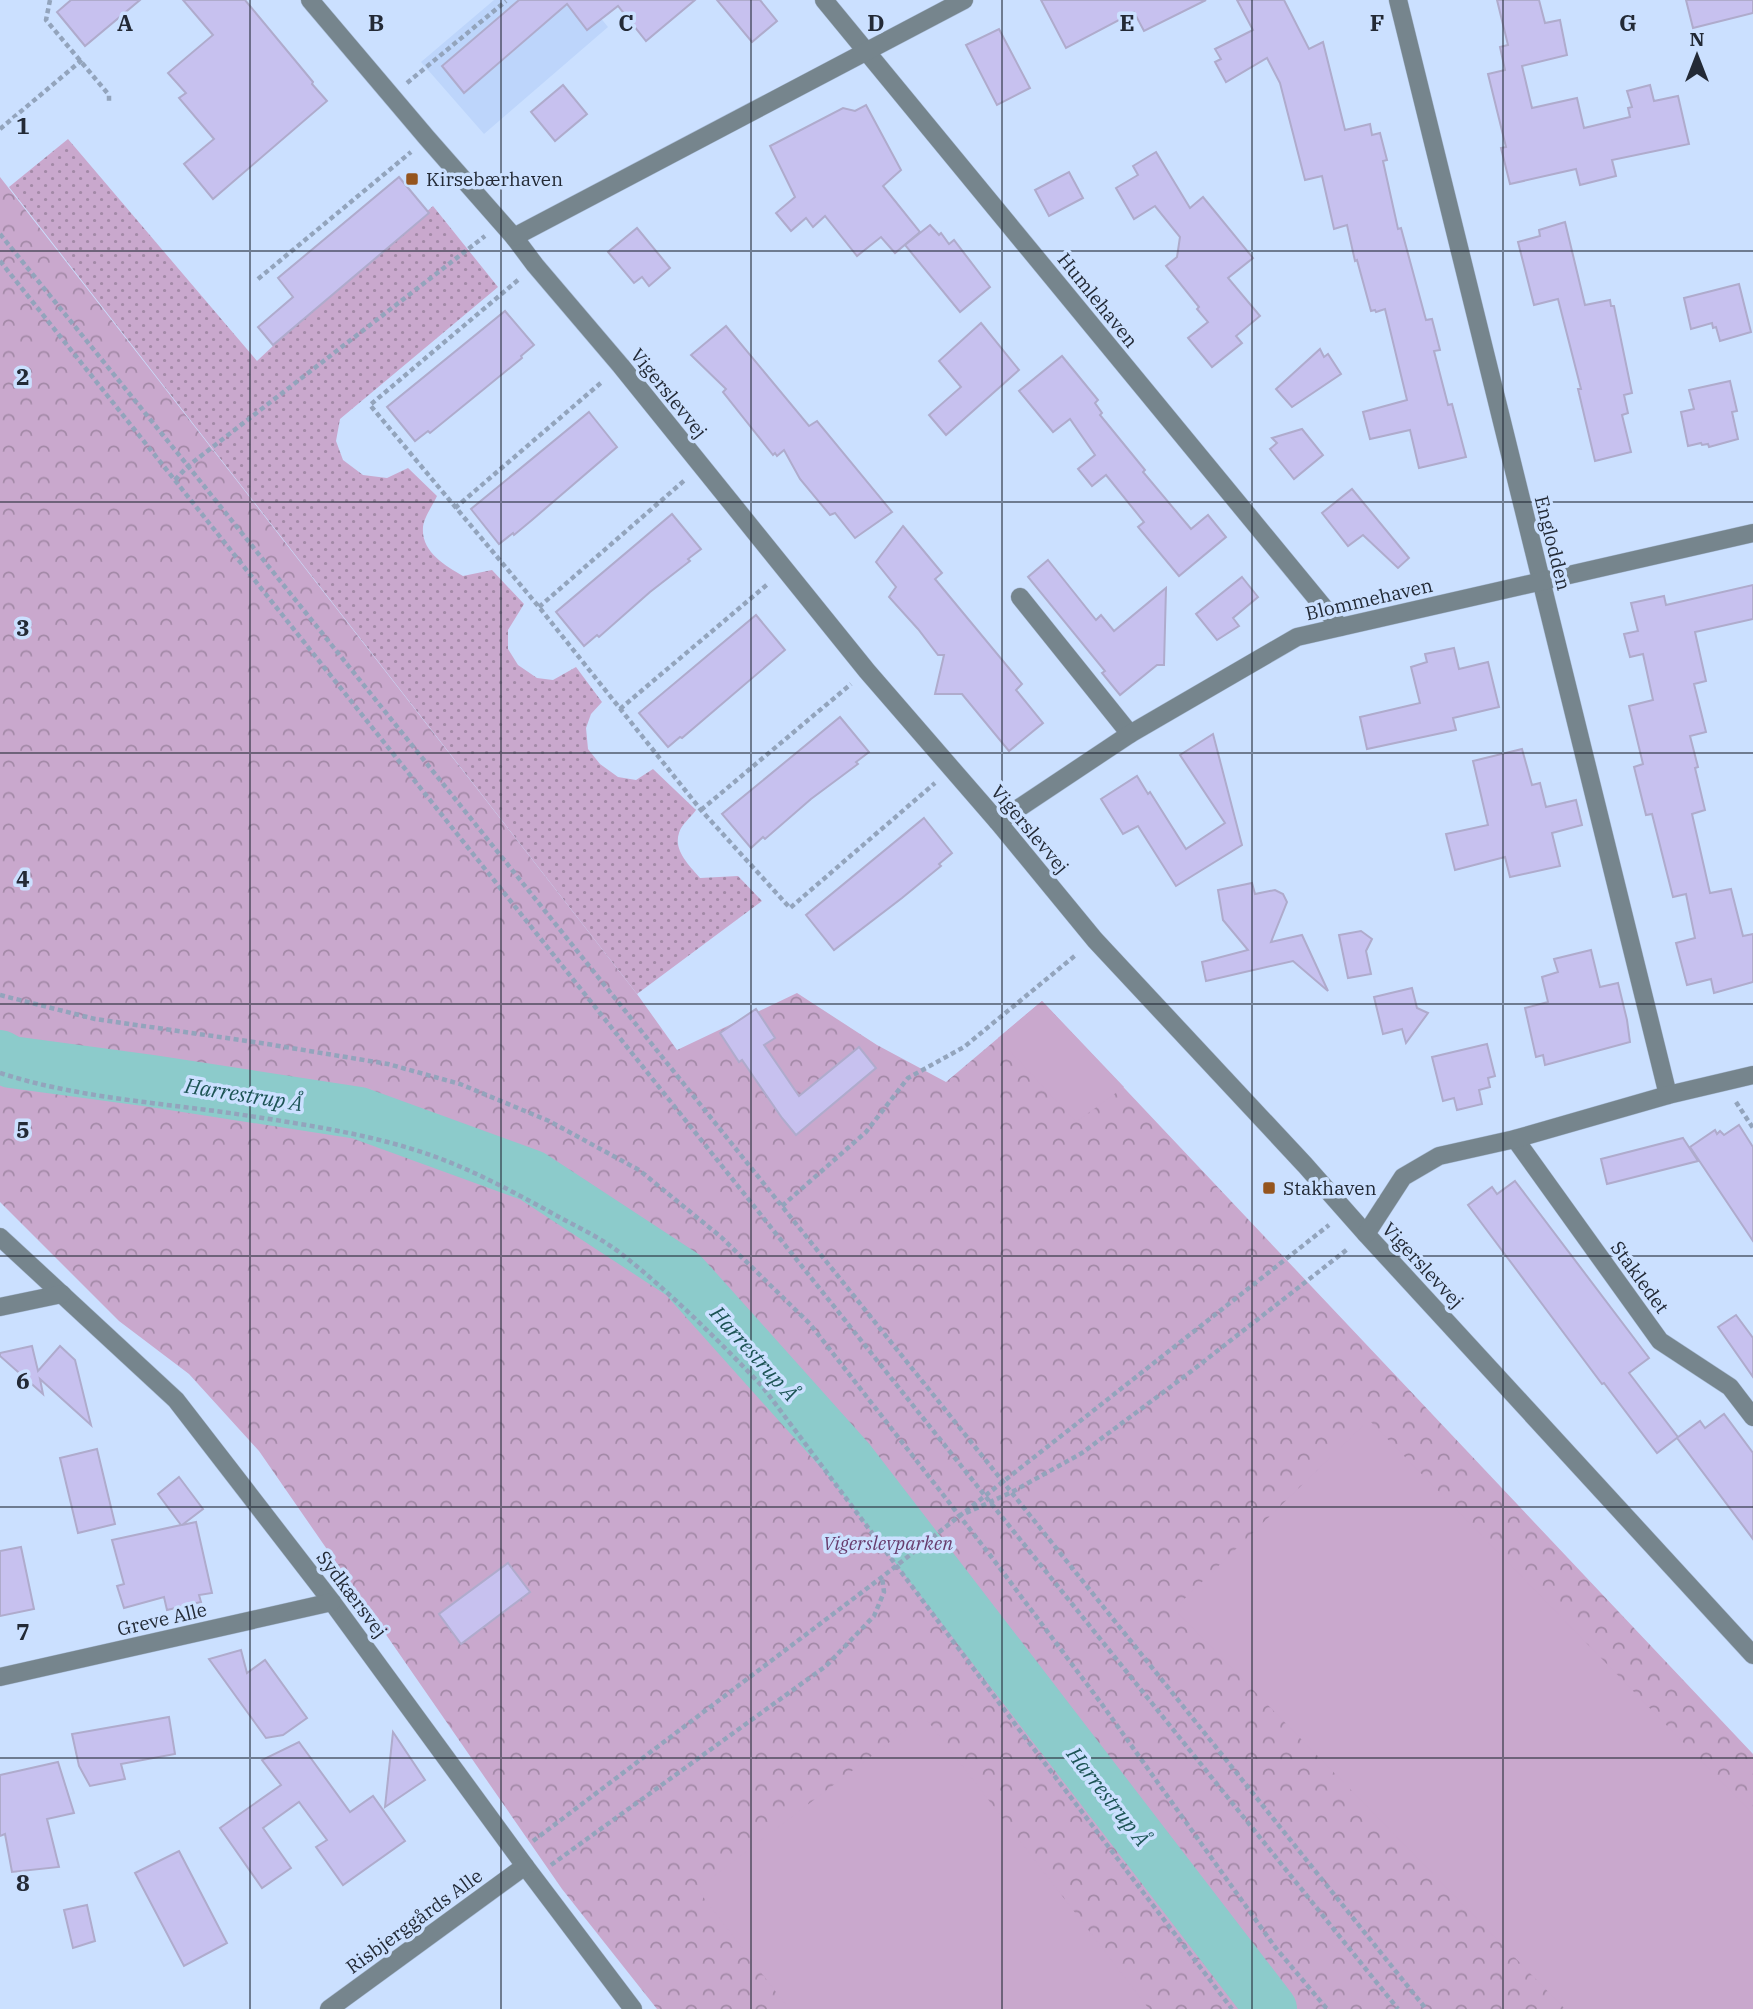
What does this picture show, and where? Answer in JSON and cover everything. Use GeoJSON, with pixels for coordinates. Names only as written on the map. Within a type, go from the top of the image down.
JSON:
{"type":"FeatureCollection","features":[{"type":"Feature","properties":{"kind":"street","name":"Vigerslevvej"},"geometry":{"type":"LineString","coordinates":[[310,0],[514,237],[867,671],[998,822],[1095,940],[1305,1165],[1753,1655]]}},
{"type":"Feature","properties":{"kind":"street","name":"Humlehaven"},"geometry":{"type":"LineString","coordinates":[[824,0],[1340,627]]}},
{"type":"Feature","properties":{"kind":"street"},"geometry":{"type":"LineString","coordinates":[[514,237],[964,0]]}},
{"type":"Feature","properties":{"kind":"street","name":"Englodden"},"geometry":{"type":"LineString","coordinates":[[1398,0],[1668,1096]]}},
{"type":"Feature","properties":{"kind":"street","name":"Blommehaven"},"geometry":{"type":"LineString","coordinates":[[998,822],[1130,734],[1297,637],[1753,533]]}},
{"type":"Feature","properties":{"kind":"street"},"geometry":{"type":"LineString","coordinates":[[1020,597],[1130,734]]}},
{"type":"Feature","properties":{"kind":"street"},"geometry":{"type":"LineString","coordinates":[[1366,1234],[1403,1177],[1439,1156],[1515,1139],[1753,1075]]}},
{"type":"Feature","properties":{"kind":"street","name":"Stakledet"},"geometry":{"type":"LineString","coordinates":[[1515,1139],[1660,1341],[1730,1387],[1753,1417]]}},
{"type":"Feature","properties":{"kind":"street","name":"Sydkærsvej"},"geometry":{"type":"LineString","coordinates":[[0,1237],[176,1400],[332,1602],[520,1860],[633,2009]]}},
{"type":"Feature","properties":{"kind":"street"},"geometry":{"type":"LineString","coordinates":[[0,1307],[62,1294]]}},
{"type":"Feature","properties":{"kind":"street","name":"Greve Alle"},"geometry":{"type":"LineString","coordinates":[[0,1677],[332,1602]]}},
{"type":"Feature","properties":{"kind":"street","name":"Risbjerggårds Alle"},"geometry":{"type":"LineString","coordinates":[[329,2009],[520,1860]]}},
{"type":"Feature","properties":{"kind":"path"},"geometry":{"type":"LineString","coordinates":[[50,0],[46,20],[109,95],[109,103]]}},
{"type":"Feature","properties":{"kind":"path"},"geometry":{"type":"LineString","coordinates":[[391,96],[506,1]]}},
{"type":"Feature","properties":{"kind":"path"},"geometry":{"type":"LineString","coordinates":[[0,129],[82,60]]}},
{"type":"Feature","properties":{"kind":"path"},"geometry":{"type":"LineString","coordinates":[[258,279],[427,138]]}},
{"type":"Feature","properties":{"kind":"path"},"geometry":{"type":"LineString","coordinates":[[175,480],[188,466],[502,223]]}},
{"type":"Feature","properties":{"kind":"path"},"geometry":{"type":"LineString","coordinates":[[0,234],[1426,2009]]}},
{"type":"Feature","properties":{"kind":"path"},"geometry":{"type":"LineString","coordinates":[[0,261],[1398,2009]]}},
{"type":"Feature","properties":{"kind":"path"},"geometry":{"type":"LineString","coordinates":[[535,265],[370,405],[539,607],[701,810],[790,908],[952,769]]}},
{"type":"Feature","properties":{"kind":"path"},"geometry":{"type":"LineString","coordinates":[[455,508],[621,366]]}},
{"type":"Feature","properties":{"kind":"path"},"geometry":{"type":"LineString","coordinates":[[539,607],[701,466]]}},
{"type":"Feature","properties":{"kind":"path"},"geometry":{"type":"LineString","coordinates":[[621,709],[785,569]]}},
{"type":"Feature","properties":{"kind":"path"},"geometry":{"type":"LineString","coordinates":[[701,810],[867,671]]}},
{"type":"Feature","properties":{"kind":"path"},"geometry":{"type":"LineString","coordinates":[[782,1206],[866,1132],[908,1078],[964,1047],[1095,940]]}},
{"type":"Feature","properties":{"kind":"path"},"geometry":{"type":"LineString","coordinates":[[0,995],[95,1019],[388,1064],[460,1084],[560,1127],[639,1170],[721,1237],[810,1324],[1101,1703],[1275,1947],[1327,2009]]}},
{"type":"Feature","properties":{"kind":"path"},"geometry":{"type":"LineString","coordinates":[[0,1073],[28,1082],[118,1098],[320,1127],[399,1146],[459,1166],[616,1250],[664,1289],[762,1386],[1232,2009]]}},
{"type":"Feature","properties":{"kind":"path"},"geometry":{"type":"LineString","coordinates":[[520,1860],[1346,1212]]}},
{"type":"Feature","properties":{"kind":"path"},"geometry":{"type":"LineString","coordinates":[[960,1516],[1012,1492],[1082,1453],[1366,1234]]}},
{"type":"Feature","properties":{"kind":"path"},"geometry":{"type":"LineString","coordinates":[[520,1860],[554,1864],[825,1666],[874,1616],[884,1592],[882,1577]]}},
{"type":"Feature","properties":{"kind":"shaded area"},"geometry":{"type":"Polygon","coordinates":[[[494,0],[586,0],[608,27],[484,134],[421,62],[494,0]]]}},
{"type":"Feature","properties":{"kind":"green space"},"geometry":{"type":"Polygon","coordinates":[[[68,139],[257,361],[308,313],[433,206],[498,287],[340,419],[336,441],[343,460],[363,475],[387,478],[408,468],[437,496],[423,527],[423,536],[430,551],[463,576],[492,570],[524,604],[508,630],[508,649],[518,665],[537,678],[553,680],[576,667],[602,702],[591,714],[586,728],[588,749],[600,764],[618,777],[636,780],[653,769],[696,810],[679,833],[678,846],[700,878],[738,876],[762,901],[637,994],[9,187],[68,139]]]}},
{"type":"Feature","properties":{"kind":"green space","name":"Vigerslevparken"},"geometry":{"type":"Polygon","coordinates":[[[0,177],[637,994],[677,1050],[797,993],[877,1045],[946,1082],[1042,1001],[1753,1754],[1753,2009],[657,2009],[562,1889],[259,1451],[189,1374],[119,1321],[0,1202],[0,177]]]}},
{"type":"Feature","properties":{"kind":"green space"},"geometry":{"type":"Polygon","coordinates":[[[1042,1001],[1124,1087],[1076,1122],[998,1038],[1042,1001]]]}},
{"type":"Feature","properties":{"kind":"green space"},"geometry":{"type":"Polygon","coordinates":[[[1369,1420],[1753,1814],[1753,2009],[1565,2009],[1174,1609],[1369,1420]]]}},
{"type":"Feature","properties":{"kind":"green space"},"geometry":{"type":"Polygon","coordinates":[[[924,1716],[1149,2009],[789,2009],[697,1889],[924,1716]]]}},
{"type":"Feature","properties":{"kind":"building"},"geometry":{"type":"Polygon","coordinates":[[[71,0],[140,0],[85,46],[57,12],[71,0]]]}},
{"type":"Feature","properties":{"kind":"building"},"geometry":{"type":"Polygon","coordinates":[[[183,0],[245,0],[327,101],[213,199],[184,164],[214,139],[179,98],[186,93],[168,73],[213,35],[183,0]]]}},
{"type":"Feature","properties":{"kind":"building"},"geometry":{"type":"Polygon","coordinates":[[[519,0],[695,0],[646,41],[618,6],[587,30],[567,4],[464,93],[442,66],[519,0]]]}},
{"type":"Feature","properties":{"kind":"building"},"geometry":{"type":"Polygon","coordinates":[[[717,0],[760,0],[777,21],[752,42],[717,0]]]}},
{"type":"Feature","properties":{"kind":"building"},"geometry":{"type":"Polygon","coordinates":[[[1041,0],[1206,0],[1144,31],[1134,12],[1066,48],[1041,0]]]}},
{"type":"Feature","properties":{"kind":"building"},"geometry":{"type":"Polygon","coordinates":[[[1237,0],[1284,0],[1309,49],[1323,42],[1345,130],[1370,124],[1372,135],[1380,133],[1387,160],[1383,161],[1398,229],[1401,228],[1426,320],[1432,319],[1440,350],[1434,351],[1448,405],[1452,404],[1466,457],[1419,468],[1410,430],[1370,439],[1363,412],[1407,400],[1385,309],[1371,311],[1347,225],[1334,229],[1322,176],[1305,180],[1280,83],[1267,58],[1226,82],[1215,62],[1221,59],[1215,49],[1253,30],[1237,0]]]}},
{"type":"Feature","properties":{"kind":"building"},"geometry":{"type":"Polygon","coordinates":[[[1497,0],[1539,0],[1545,23],[1560,20],[1567,55],[1522,66],[1532,108],[1577,98],[1584,128],[1630,117],[1628,108],[1632,107],[1627,91],[1650,85],[1654,101],[1678,96],[1689,144],[1612,160],[1616,176],[1580,185],[1576,169],[1510,184],[1501,148],[1506,147],[1488,74],[1505,70],[1500,47],[1508,45],[1497,0]]]}},
{"type":"Feature","properties":{"kind":"building"},"geometry":{"type":"Polygon","coordinates":[[[1686,0],[1753,0],[1753,13],[1693,28],[1686,0]]]}},
{"type":"Feature","properties":{"kind":"building"},"geometry":{"type":"Polygon","coordinates":[[[999,29],[1030,88],[997,105],[966,45],[999,29]]]}},
{"type":"Feature","properties":{"kind":"building"},"geometry":{"type":"Polygon","coordinates":[[[563,85],[587,114],[555,141],[531,112],[563,85]]]}},
{"type":"Feature","properties":{"kind":"building"},"geometry":{"type":"Polygon","coordinates":[[[866,105],[901,170],[883,186],[920,232],[895,253],[881,237],[857,256],[825,216],[813,227],[806,218],[791,231],[776,213],[795,197],[770,146],[843,108],[855,111],[866,105]]]}},
{"type":"Feature","properties":{"kind":"building"},"geometry":{"type":"Polygon","coordinates":[[[1156,152],[1190,208],[1203,197],[1253,258],[1228,278],[1260,316],[1236,336],[1242,343],[1212,367],[1188,338],[1208,322],[1166,266],[1177,257],[1180,237],[1155,206],[1134,219],[1116,188],[1138,175],[1133,166],[1156,152]]]}},
{"type":"Feature","properties":{"kind":"building"},"geometry":{"type":"Polygon","coordinates":[[[1069,172],[1083,198],[1049,216],[1035,190],[1069,172]]]}},
{"type":"Feature","properties":{"kind":"building"},"geometry":{"type":"Polygon","coordinates":[[[399,177],[429,213],[273,345],[258,327],[293,297],[278,278],[399,177]]]}},
{"type":"Feature","properties":{"kind":"building"},"geometry":{"type":"Polygon","coordinates":[[[1565,222],[1585,305],[1610,300],[1611,306],[1614,306],[1632,393],[1624,395],[1628,413],[1622,415],[1631,452],[1595,461],[1578,389],[1581,389],[1558,299],[1534,305],[1518,242],[1540,236],[1539,230],[1565,222]]]}},
{"type":"Feature","properties":{"kind":"building"},"geometry":{"type":"Polygon","coordinates":[[[930,225],[939,235],[941,233],[949,244],[954,240],[990,287],[960,312],[905,245],[930,225]]]}},
{"type":"Feature","properties":{"kind":"building"},"geometry":{"type":"Polygon","coordinates":[[[637,228],[670,268],[649,286],[642,277],[634,283],[608,252],[637,228]]]}},
{"type":"Feature","properties":{"kind":"building"},"geometry":{"type":"Polygon","coordinates":[[[1739,284],[1751,332],[1720,341],[1712,323],[1691,329],[1684,298],[1739,284]]]}},
{"type":"Feature","properties":{"kind":"building"},"geometry":{"type":"Polygon","coordinates":[[[505,311],[534,345],[522,358],[430,433],[428,431],[415,441],[387,407],[505,311]]]}},
{"type":"Feature","properties":{"kind":"building"},"geometry":{"type":"Polygon","coordinates":[[[981,323],[1019,370],[946,435],[929,415],[961,387],[939,361],[981,323]]]}},
{"type":"Feature","properties":{"kind":"building"},"geometry":{"type":"Polygon","coordinates":[[[726,326],[809,426],[817,421],[892,512],[855,538],[835,513],[830,515],[800,479],[784,450],[777,456],[775,453],[773,455],[723,392],[726,389],[691,355],[726,326]]]}},
{"type":"Feature","properties":{"kind":"building"},"geometry":{"type":"Polygon","coordinates":[[[1320,349],[1324,357],[1328,354],[1341,374],[1292,407],[1276,389],[1320,349]]]}},
{"type":"Feature","properties":{"kind":"building"},"geometry":{"type":"Polygon","coordinates":[[[1062,356],[1098,400],[1095,403],[1102,413],[1100,415],[1191,529],[1208,515],[1226,537],[1179,576],[1138,527],[1144,522],[1106,475],[1092,486],[1078,469],[1095,455],[1070,419],[1053,432],[1019,391],[1062,356]]]}},
{"type":"Feature","properties":{"kind":"building"},"geometry":{"type":"Polygon","coordinates":[[[1730,381],[1737,411],[1732,412],[1738,439],[1709,447],[1708,444],[1701,443],[1688,446],[1681,412],[1694,409],[1689,390],[1730,381]]]}},
{"type":"Feature","properties":{"kind":"building"},"geometry":{"type":"Polygon","coordinates":[[[589,412],[617,447],[514,535],[513,533],[499,544],[471,509],[589,412]]]}},
{"type":"Feature","properties":{"kind":"building"},"geometry":{"type":"Polygon","coordinates":[[[1302,429],[1323,455],[1294,479],[1270,449],[1277,443],[1272,438],[1302,429]]]}},
{"type":"Feature","properties":{"kind":"building"},"geometry":{"type":"Polygon","coordinates":[[[1352,489],[1409,558],[1398,568],[1363,535],[1348,546],[1322,513],[1352,489]]]}},
{"type":"Feature","properties":{"kind":"building"},"geometry":{"type":"Polygon","coordinates":[[[672,514],[701,549],[599,637],[597,635],[584,646],[556,612],[672,514]]]}},
{"type":"Feature","properties":{"kind":"building"},"geometry":{"type":"Polygon","coordinates":[[[903,526],[942,573],[935,579],[1022,684],[1016,690],[1043,723],[1009,751],[962,694],[935,694],[944,655],[938,655],[889,597],[896,587],[876,562],[903,526]]]}},
{"type":"Feature","properties":{"kind":"building"},"geometry":{"type":"Polygon","coordinates":[[[1048,560],[1096,620],[1101,615],[1114,631],[1166,588],[1164,665],[1157,665],[1120,695],[1102,673],[1105,671],[1028,577],[1048,560]]]}},
{"type":"Feature","properties":{"kind":"building"},"geometry":{"type":"Polygon","coordinates":[[[1242,577],[1258,597],[1233,618],[1239,626],[1217,640],[1196,614],[1242,577]]]}},
{"type":"Feature","properties":{"kind":"building"},"geometry":{"type":"Polygon","coordinates":[[[1753,585],[1753,619],[1695,632],[1706,681],[1694,684],[1706,732],[1690,736],[1705,810],[1692,814],[1710,893],[1731,889],[1743,936],[1753,934],[1753,982],[1714,993],[1711,979],[1687,985],[1676,943],[1695,938],[1686,894],[1673,897],[1652,814],[1646,815],[1634,767],[1643,764],[1629,706],[1653,700],[1643,654],[1630,657],[1624,634],[1638,631],[1631,603],[1664,596],[1666,605],[1753,585]]]}},
{"type":"Feature","properties":{"kind":"building"},"geometry":{"type":"Polygon","coordinates":[[[756,615],[785,650],[668,747],[639,713],[756,615]]]}},
{"type":"Feature","properties":{"kind":"building"},"geometry":{"type":"Polygon","coordinates":[[[1454,648],[1459,669],[1488,662],[1499,707],[1453,718],[1456,730],[1367,749],[1360,717],[1420,703],[1411,667],[1427,662],[1425,654],[1454,648]]]}},
{"type":"Feature","properties":{"kind":"building"},"geometry":{"type":"Polygon","coordinates":[[[840,717],[869,752],[856,762],[858,764],[751,848],[722,814],[840,717]]]}},
{"type":"Feature","properties":{"kind":"building"},"geometry":{"type":"Polygon","coordinates":[[[1213,734],[1242,845],[1176,886],[1138,826],[1123,834],[1101,799],[1137,776],[1186,849],[1225,823],[1180,755],[1213,734]]]}},
{"type":"Feature","properties":{"kind":"building"},"geometry":{"type":"Polygon","coordinates":[[[1522,749],[1532,785],[1540,783],[1546,807],[1576,800],[1582,825],[1552,833],[1560,866],[1510,877],[1505,857],[1455,870],[1446,834],[1488,825],[1473,761],[1522,749]]]}},
{"type":"Feature","properties":{"kind":"building"},"geometry":{"type":"Polygon","coordinates":[[[924,818],[952,853],[939,864],[941,866],[834,950],[806,915],[924,818]]]}},
{"type":"Feature","properties":{"kind":"building"},"geometry":{"type":"Polygon","coordinates":[[[1252,883],[1255,894],[1275,890],[1283,894],[1287,902],[1271,942],[1302,935],[1328,991],[1293,961],[1206,981],[1202,962],[1248,950],[1223,920],[1218,890],[1252,883]]]}},
{"type":"Feature","properties":{"kind":"building"},"geometry":{"type":"Polygon","coordinates":[[[1361,931],[1372,939],[1366,951],[1371,974],[1348,978],[1339,935],[1361,931]]]}},
{"type":"Feature","properties":{"kind":"building"},"geometry":{"type":"Polygon","coordinates":[[[1591,950],[1600,987],[1618,983],[1630,1042],[1545,1065],[1543,1055],[1536,1057],[1525,1008],[1548,1002],[1542,977],[1558,972],[1554,959],[1591,950]]]}},
{"type":"Feature","properties":{"kind":"building"},"geometry":{"type":"Polygon","coordinates":[[[1412,988],[1417,1008],[1428,1013],[1406,1043],[1402,1029],[1383,1034],[1374,997],[1412,988]]]}},
{"type":"Feature","properties":{"kind":"building"},"geometry":{"type":"Polygon","coordinates":[[[756,1009],[775,1038],[764,1045],[799,1096],[859,1047],[876,1068],[796,1135],[720,1033],[756,1009]]]}},
{"type":"Feature","properties":{"kind":"building"},"geometry":{"type":"Polygon","coordinates":[[[1487,1044],[1495,1076],[1488,1078],[1490,1087],[1479,1090],[1482,1104],[1457,1110],[1454,1098],[1443,1101],[1432,1057],[1487,1044]]]}},
{"type":"Feature","properties":{"kind":"building"},"geometry":{"type":"Polygon","coordinates":[[[1739,1125],[1753,1147],[1753,1241],[1690,1147],[1715,1130],[1717,1134],[1720,1131],[1724,1135],[1739,1125]]]}},
{"type":"Feature","properties":{"kind":"building"},"geometry":{"type":"Polygon","coordinates":[[[1683,1138],[1698,1161],[1607,1184],[1601,1159],[1683,1138]]]}},
{"type":"Feature","properties":{"kind":"building"},"geometry":{"type":"Polygon","coordinates":[[[1515,1181],[1649,1358],[1629,1373],[1678,1437],[1700,1421],[1705,1428],[1724,1414],[1753,1453],[1753,1539],[1677,1438],[1657,1453],[1468,1205],[1492,1187],[1497,1194],[1515,1181]]]}},
{"type":"Feature","properties":{"kind":"building"},"geometry":{"type":"Polygon","coordinates":[[[1736,1315],[1753,1338],[1753,1377],[1718,1327],[1736,1315]]]}},
{"type":"Feature","properties":{"kind":"building"},"geometry":{"type":"Polygon","coordinates":[[[32,1346],[38,1371],[60,1346],[75,1360],[91,1425],[40,1379],[43,1394],[0,1356],[0,1353],[32,1346]]]}},
{"type":"Feature","properties":{"kind":"building"},"geometry":{"type":"Polygon","coordinates":[[[97,1449],[115,1524],[78,1533],[60,1458],[97,1449]]]}},
{"type":"Feature","properties":{"kind":"building"},"geometry":{"type":"Polygon","coordinates":[[[179,1477],[203,1509],[182,1525],[196,1522],[212,1593],[199,1595],[201,1602],[167,1610],[164,1597],[124,1608],[117,1586],[124,1584],[112,1540],[181,1525],[158,1494],[179,1477]]]}},
{"type":"Feature","properties":{"kind":"building"},"geometry":{"type":"Polygon","coordinates":[[[21,1547],[34,1609],[0,1616],[0,1551],[21,1547]]]}},
{"type":"Feature","properties":{"kind":"building"},"geometry":{"type":"Polygon","coordinates":[[[508,1563],[530,1592],[461,1644],[439,1614],[508,1563]]]}},
{"type":"Feature","properties":{"kind":"building"},"geometry":{"type":"Polygon","coordinates":[[[241,1650],[247,1673],[265,1660],[307,1718],[283,1735],[266,1738],[209,1659],[241,1650]]]}},
{"type":"Feature","properties":{"kind":"building"},"geometry":{"type":"Polygon","coordinates":[[[169,1717],[175,1754],[121,1764],[125,1779],[90,1786],[79,1766],[72,1734],[169,1717]]]}},
{"type":"Feature","properties":{"kind":"building"},"geometry":{"type":"Polygon","coordinates":[[[393,1732],[425,1780],[385,1807],[393,1732]]]}},
{"type":"Feature","properties":{"kind":"building"},"geometry":{"type":"Polygon","coordinates":[[[299,1742],[350,1812],[373,1796],[405,1841],[343,1885],[316,1847],[327,1840],[299,1802],[263,1828],[291,1868],[262,1888],[220,1828],[281,1785],[262,1760],[299,1742]]]}},
{"type":"Feature","properties":{"kind":"building"},"geometry":{"type":"Polygon","coordinates":[[[58,1762],[74,1813],[47,1819],[59,1867],[12,1872],[5,1834],[0,1836],[0,1775],[58,1762]]]}},
{"type":"Feature","properties":{"kind":"building"},"geometry":{"type":"Polygon","coordinates":[[[179,1851],[227,1943],[184,1966],[135,1873],[179,1851]]]}},
{"type":"Feature","properties":{"kind":"building"},"geometry":{"type":"Polygon","coordinates":[[[87,1905],[95,1941],[73,1948],[64,1910],[87,1905]]]}},
{"type":"Feature","properties":{"kind":"waterway","name":"Harrestrup Å"},"geometry":{"type":"LineString","coordinates":[[0,1056],[11,1062],[359,1113],[532,1176],[683,1275],[849,1460],[1271,2009]]}},
{"type":"Feature","properties":{"kind":"place","name":"Kirsebærhaven"},"geometry":{"type":"Point","coordinates":[412,179]}},
{"type":"Feature","properties":{"kind":"place","name":"Stakhaven"},"geometry":{"type":"Point","coordinates":[1269,1188]}}]}
